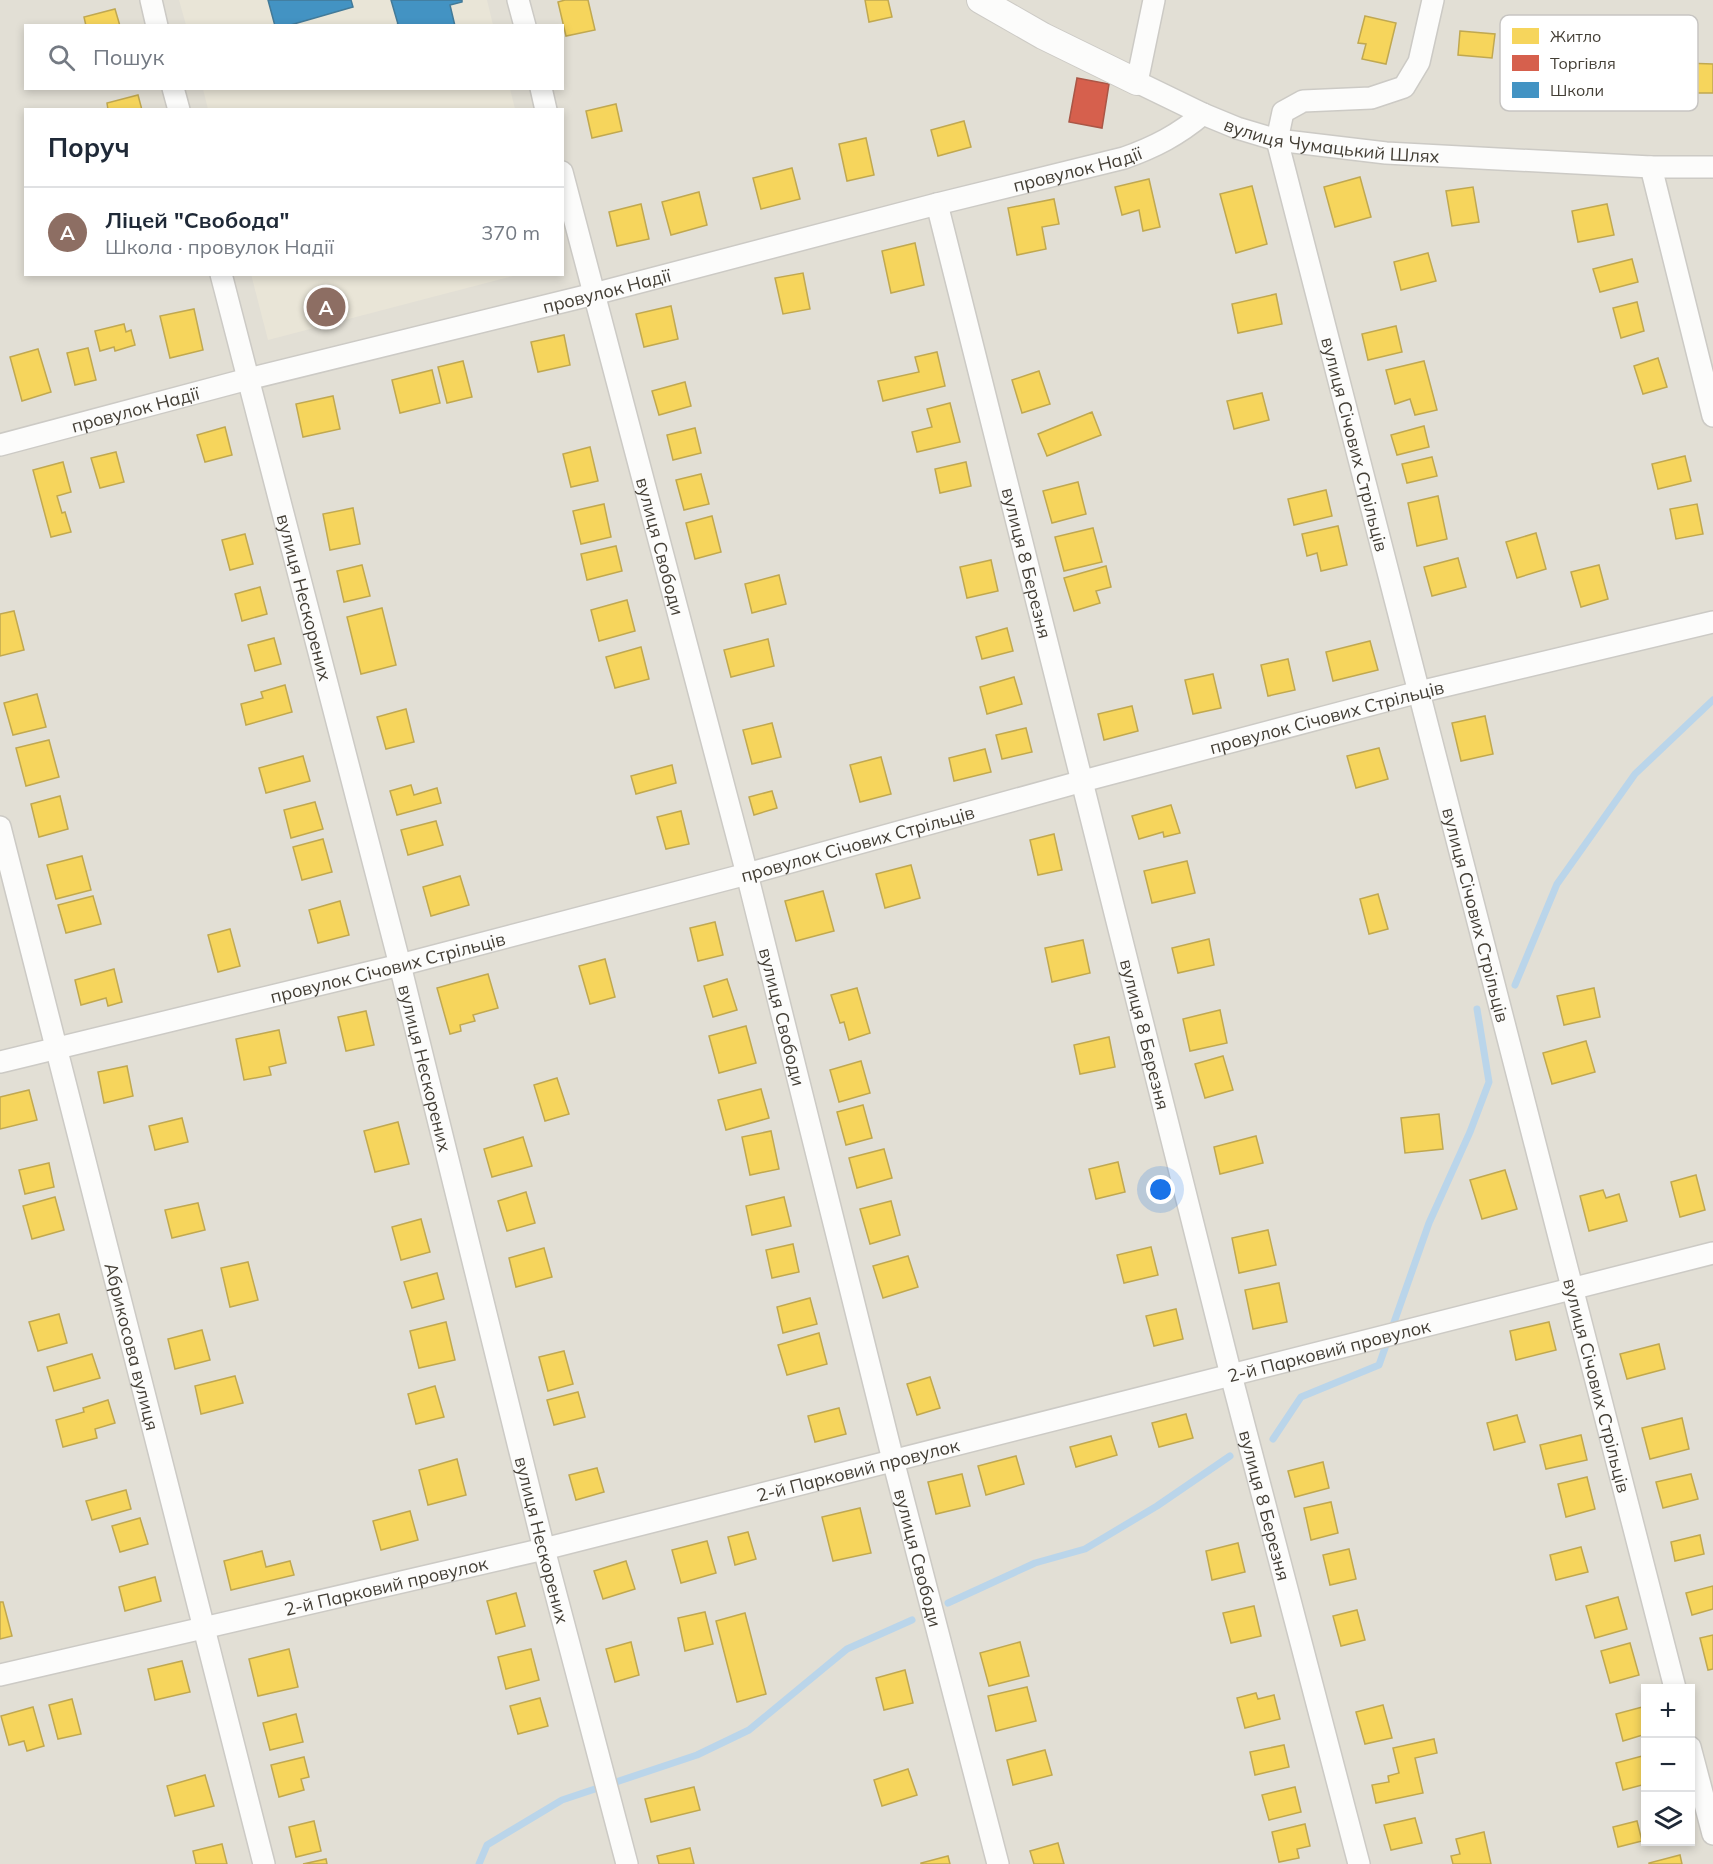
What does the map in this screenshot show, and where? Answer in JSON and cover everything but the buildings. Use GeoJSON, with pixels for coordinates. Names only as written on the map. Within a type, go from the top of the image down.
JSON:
{"type":"FeatureCollection","features":[{"type":"Feature","properties":{"kind":"street"},"geometry":{"type":"LineString","coordinates":[[151,0],[157,24]]}},
{"type":"Feature","properties":{"kind":"street"},"geometry":{"type":"LineString","coordinates":[[518,0],[524,24]]}},
{"type":"Feature","properties":{"kind":"street","name":"вулиця Чумацький Шлях"},"geometry":{"type":"LineString","coordinates":[[980,0],[1043,36],[1203,114],[1237,128],[1277,140],[1386,153],[1651,167],[1713,167]]}},
{"type":"Feature","properties":{"kind":"street"},"geometry":{"type":"LineString","coordinates":[[1137,82],[1154,0]]}},
{"type":"Feature","properties":{"kind":"street"},"geometry":{"type":"LineString","coordinates":[[1277,140],[1283,112],[1303,100],[1371,98],[1404,87],[1419,62],[1433,0]]}},
{"type":"Feature","properties":{"kind":"street"},"geometry":{"type":"LineString","coordinates":[[174,90],[179,108]]}},
{"type":"Feature","properties":{"kind":"street"},"geometry":{"type":"LineString","coordinates":[[541,90],[546,108]]}},
{"type":"Feature","properties":{"kind":"street","name":"провулок Надії"},"geometry":{"type":"LineString","coordinates":[[0,446],[248,379],[594,294],[937,204],[1124,158],[1150,148],[1182,131],[1203,114]]}},
{"type":"Feature","properties":{"kind":"street","name":"вулиця Січових Стрільців"},"geometry":{"type":"LineString","coordinates":[[1277,140],[1675,1684]]}},
{"type":"Feature","properties":{"kind":"street"},"geometry":{"type":"LineString","coordinates":[[1651,167],[1713,417]]}},
{"type":"Feature","properties":{"kind":"street","name":"вулиця Свободи"},"geometry":{"type":"LineString","coordinates":[[564,180],[747,874],[893,1460],[998,1864]]}},
{"type":"Feature","properties":{"kind":"street","name":"вулиця 8 Березня"},"geometry":{"type":"LineString","coordinates":[[937,204],[1231,1375],[1359,1864]]}},
{"type":"Feature","properties":{"kind":"street","name":"вулиця Нескорених"},"geometry":{"type":"LineString","coordinates":[[222,276],[400,965],[544,1549],[627,1864]]}},
{"type":"Feature","properties":{"kind":"street","name":"провулок Січових Стрільців"},"geometry":{"type":"LineString","coordinates":[[0,1062],[400,965],[747,874],[1083,781],[1419,692],[1713,622]]}},
{"type":"Feature","properties":{"kind":"street","name":"Абрикосова вулиця"},"geometry":{"type":"LineString","coordinates":[[0,827],[264,1864]]}},
{"type":"Feature","properties":{"kind":"street","name":"2-й Парковий провулок"},"geometry":{"type":"LineString","coordinates":[[0,1675],[544,1549],[1713,1253]]}},
{"type":"Feature","properties":{"kind":"street"},"geometry":{"type":"LineString","coordinates":[[1695,1766],[1713,1834]]}},
{"type":"Feature","properties":{"kind":"shaded area"},"geometry":{"type":"Polygon","coordinates":[[[0,0],[1713,0],[1713,1864],[0,1864],[0,0]]]}},
{"type":"Feature","properties":{"kind":"shaded area"},"geometry":{"type":"Polygon","coordinates":[[[179,0],[487,0],[493,24],[186,24],[179,0]]]}},
{"type":"Feature","properties":{"kind":"shaded area"},"geometry":{"type":"Polygon","coordinates":[[[203,90],[510,90],[515,108],[208,108],[203,90]]]}},
{"type":"Feature","properties":{"kind":"shaded area"},"geometry":{"type":"Polygon","coordinates":[[[252,276],[513,276],[268,340],[252,276]]]}},
{"type":"Feature","properties":{"kind":"waterway"},"geometry":{"type":"LineString","coordinates":[[1515,985],[1557,884],[1635,774],[1713,700]]}},
{"type":"Feature","properties":{"kind":"waterway"},"geometry":{"type":"LineString","coordinates":[[1273,1439],[1301,1397],[1379,1365],[1429,1223],[1470,1132],[1489,1082],[1477,1009]]}},
{"type":"Feature","properties":{"kind":"waterway"},"geometry":{"type":"LineString","coordinates":[[948,1603],[1035,1563],[1085,1549],[1157,1506],[1230,1456]]}},
{"type":"Feature","properties":{"kind":"waterway"},"geometry":{"type":"LineString","coordinates":[[479,1864],[487,1845],[562,1800],[697,1755],[749,1730],[847,1649],[912,1620]]}},
{"type":"Feature","properties":{"kind":"place","name":"Ліцей \"Свобода\""},"geometry":{"type":"Point","coordinates":[326,307]}}]}
